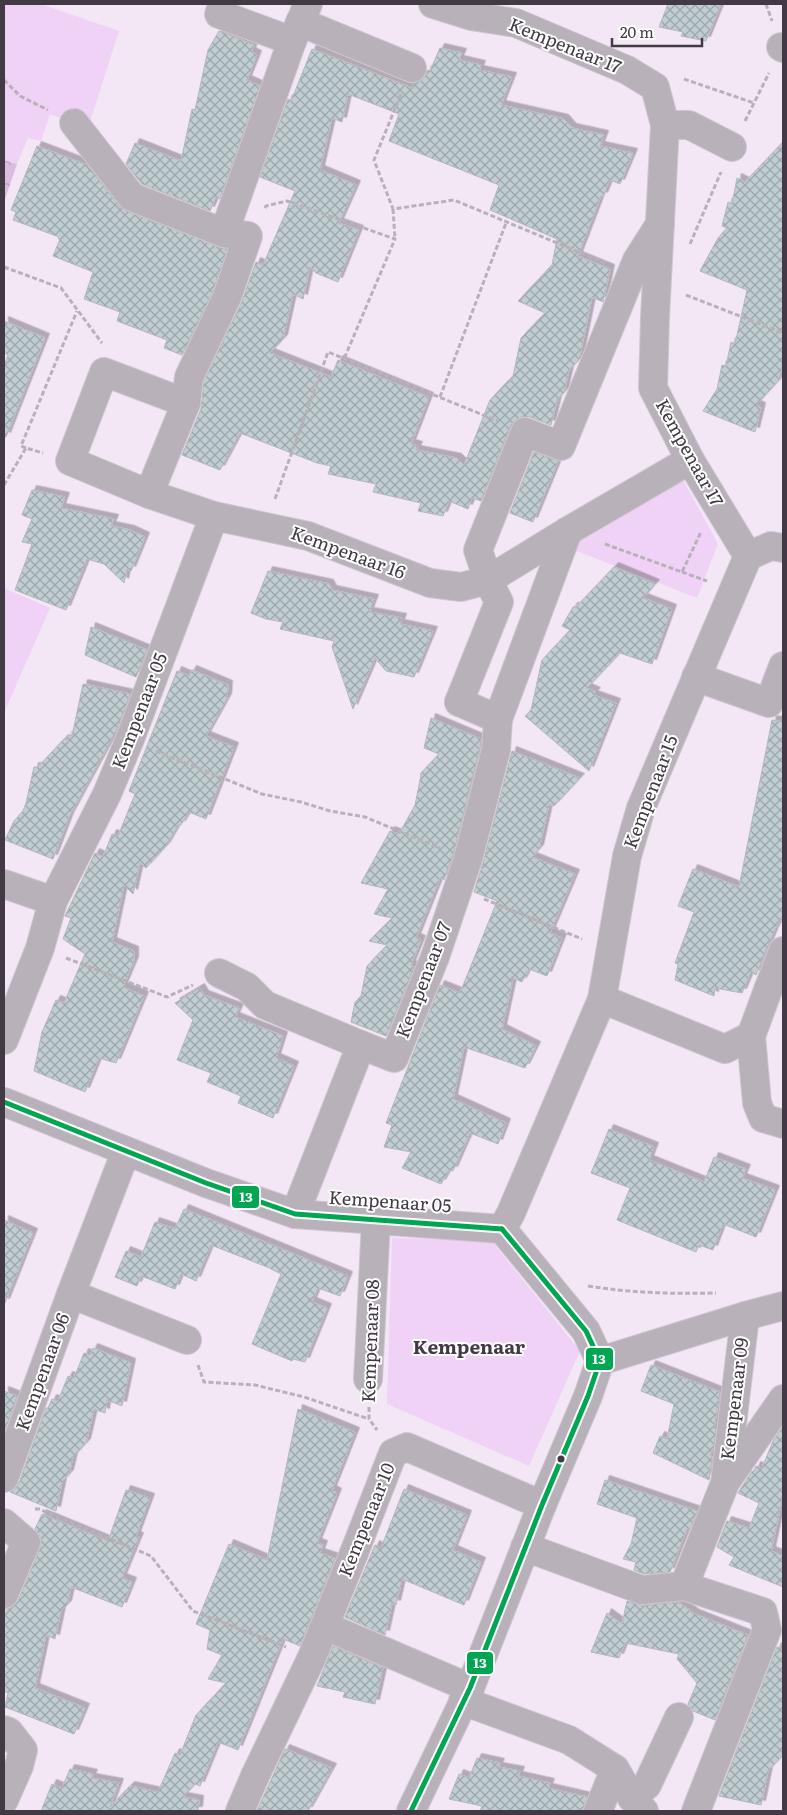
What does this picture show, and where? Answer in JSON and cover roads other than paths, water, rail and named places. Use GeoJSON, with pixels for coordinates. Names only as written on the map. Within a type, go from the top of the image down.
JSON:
{"type":"FeatureCollection","features":[{"type":"Feature","properties":{"kind":"street"},"geometry":{"type":"LineString","coordinates":[[223,4],[220,14],[300,22],[412,68]]}},
{"type":"Feature","properties":{"kind":"street","name":"Kempenaar 17"},"geometry":{"type":"LineString","coordinates":[[433,4],[471,16],[516,22],[627,70],[655,87],[665,125],[653,388],[690,460],[748,556]]}},
{"type":"Feature","properties":{"kind":"street"},"geometry":{"type":"LineString","coordinates":[[149,494],[186,403],[189,377],[227,297],[236,234],[300,22]]}},
{"type":"Feature","properties":{"kind":"street"},"geometry":{"type":"LineString","coordinates":[[74,123],[132,197],[236,234]]}},
{"type":"Feature","properties":{"kind":"street"},"geometry":{"type":"LineString","coordinates":[[665,125],[690,126],[732,147]]}},
{"type":"Feature","properties":{"kind":"street","name":"Kempenaar 17"},"geometry":{"type":"LineString","coordinates":[[488,580],[478,550],[525,432],[561,446],[637,260],[660,224]]}},
{"type":"Feature","properties":{"kind":"street","name":"Kempenaar 16"},"geometry":{"type":"LineString","coordinates":[[186,403],[104,372],[70,461],[149,494],[214,516],[308,536],[430,583],[461,587],[488,580],[690,460]]}},
{"type":"Feature","properties":{"kind":"street","name":"Kempenaar 05"},"geometry":{"type":"LineString","coordinates":[[4,1040],[40,948],[53,900],[107,794],[130,740],[214,516]]}},
{"type":"Feature","properties":{"kind":"street"},"geometry":{"type":"LineString","coordinates":[[488,580],[498,602],[459,702],[498,719],[568,531]]}},
{"type":"Feature","properties":{"kind":"street"},"geometry":{"type":"LineString","coordinates":[[748,556],[772,546],[783,548]]}},
{"type":"Feature","properties":{"kind":"street","name":"Kempenaar 15"},"geometry":{"type":"LineString","coordinates":[[502,1229],[511,1213],[602,999],[627,856],[641,808],[748,556]]}},
{"type":"Feature","properties":{"kind":"street"},"geometry":{"type":"LineString","coordinates":[[696,677],[776,706],[783,666]]}},
{"type":"Feature","properties":{"kind":"street","name":"Kempenaar 07"},"geometry":{"type":"LineString","coordinates":[[219,973],[247,987],[266,1005],[394,1058],[435,957],[464,872],[496,750],[498,719]]}},
{"type":"Feature","properties":{"kind":"street"},"geometry":{"type":"LineString","coordinates":[[4,884],[53,900]]}},
{"type":"Feature","properties":{"kind":"street"},"geometry":{"type":"LineString","coordinates":[[783,951],[751,1036],[757,1103],[763,1118],[783,1124]]}},
{"type":"Feature","properties":{"kind":"street"},"geometry":{"type":"LineString","coordinates":[[602,999],[726,1049],[751,1036]]}},
{"type":"Feature","properties":{"kind":"street"},"geometry":{"type":"LineString","coordinates":[[295,1214],[361,1045]]}},
{"type":"Feature","properties":{"kind":"street","name":"Kempenaar 05"},"geometry":{"type":"LineString","coordinates":[[4,1102],[206,1183],[295,1214],[502,1229]]}},
{"type":"Feature","properties":{"kind":"street","name":"Kempenaar 06"},"geometry":{"type":"LineString","coordinates":[[4,1478],[71,1294],[126,1151]]}},
{"type":"Feature","properties":{"kind":"street","name":"Kempenaar 08"},"geometry":{"type":"LineString","coordinates":[[368,1379],[376,1221]]}},
{"type":"Feature","properties":{"kind":"street"},"geometry":{"type":"LineString","coordinates":[[411,1811],[466,1694],[588,1396],[600,1361],[586,1330],[502,1229]]}},
{"type":"Feature","properties":{"kind":"street","name":"Kempenaar 06"},"geometry":{"type":"LineString","coordinates":[[71,1294],[186,1340]]}},
{"type":"Feature","properties":{"kind":"street","name":"Kempenaar 09"},"geometry":{"type":"LineString","coordinates":[[600,1361],[783,1306]]}},
{"type":"Feature","properties":{"kind":"street","name":"Kempenaar 09"},"geometry":{"type":"LineString","coordinates":[[724,1483],[745,1316]]}},
{"type":"Feature","properties":{"kind":"street","name":"Kempenaar 09"},"geometry":{"type":"LineString","coordinates":[[684,1586],[724,1483],[783,1399]]}},
{"type":"Feature","properties":{"kind":"street","name":"Kempenaar 10"},"geometry":{"type":"LineString","coordinates":[[240,1811],[312,1657],[393,1453],[407,1447],[542,1505]]}},
{"type":"Feature","properties":{"kind":"street"},"geometry":{"type":"LineString","coordinates":[[4,1523],[26,1542],[4,1594]]}},
{"type":"Feature","properties":{"kind":"street"},"geometry":{"type":"LineString","coordinates":[[525,1547],[642,1590],[684,1586],[763,1612],[767,1630],[696,1811]]}},
{"type":"Feature","properties":{"kind":"street"},"geometry":{"type":"LineString","coordinates":[[325,1626],[466,1694],[569,1740],[615,1769],[638,1804]]}},
{"type":"Feature","properties":{"kind":"street"},"geometry":{"type":"LineString","coordinates":[[638,1804],[678,1717]]}},
{"type":"Feature","properties":{"kind":"street"},"geometry":{"type":"LineString","coordinates":[[4,1730],[9,1732],[23,1750],[19,1766],[4,1800]]}},
{"type":"Feature","properties":{"kind":"street"},"geometry":{"type":"LineString","coordinates":[[598,1811],[615,1769]]}},
{"type":"Feature","properties":{"kind":"district","name":"Kempenaar"},"geometry":{"type":"Point","coordinates":[469,1347]}}]}
